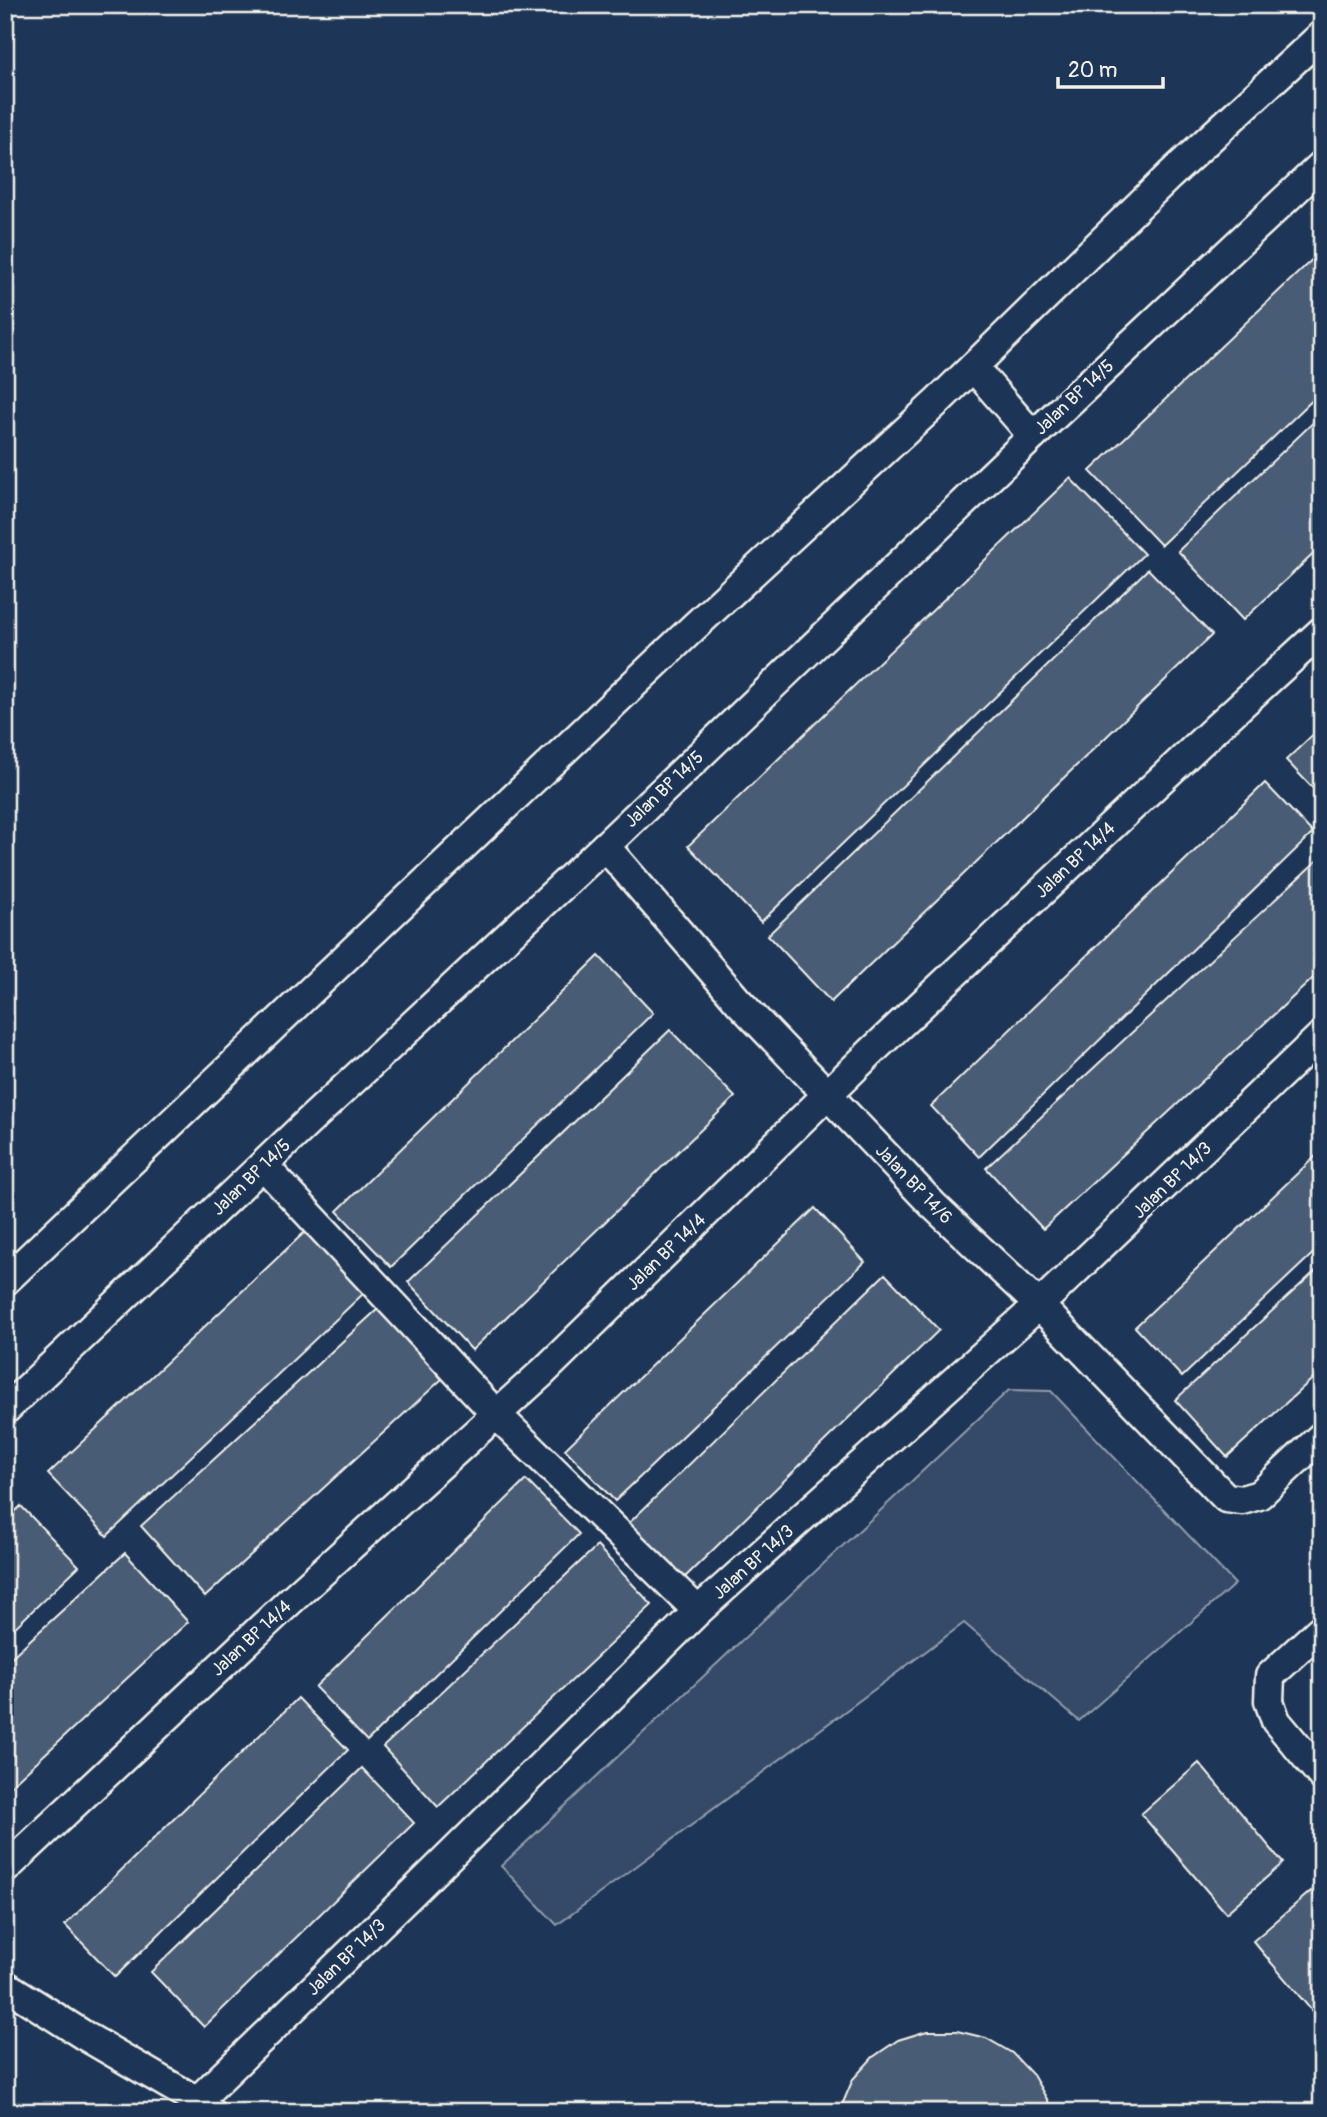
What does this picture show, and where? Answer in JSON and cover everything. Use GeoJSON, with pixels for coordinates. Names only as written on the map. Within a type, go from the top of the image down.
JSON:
{"type":"FeatureCollection","features":[{"type":"Feature","properties":{"kind":"street"},"geometry":{"type":"LineString","coordinates":[[5,1281],[973,367],[1169,176],[1322,36]]}},
{"type":"Feature","properties":{"kind":"street","name":"Jalan BP 14/5"},"geometry":{"type":"LineString","coordinates":[[5,1410],[605,846],[1033,436],[1322,165]]}},
{"type":"Feature","properties":{"kind":"street"},"geometry":{"type":"LineString","coordinates":[[973,367],[1033,436]]}},
{"type":"Feature","properties":{"kind":"street","name":"Jalan BP 14/4"},"geometry":{"type":"LineString","coordinates":[[5,1869],[289,1602],[553,1362],[828,1093],[1322,631]]}},
{"type":"Feature","properties":{"kind":"street","name":"Jalan BP 14/6"},"geometry":{"type":"LineString","coordinates":[[605,846],[738,1001],[933,1205],[1040,1305],[1226,1497],[1242,1500],[1259,1495],[1322,1436]]}},
{"type":"Feature","properties":{"kind":"street","name":"Jalan BP 14/3"},"geometry":{"type":"LineString","coordinates":[[204,2106],[410,1895],[698,1611],[1040,1305],[1322,1035]]}},
{"type":"Feature","properties":{"kind":"street"},"geometry":{"type":"LineString","coordinates":[[263,1165],[496,1414],[698,1611]]}},
{"type":"Feature","properties":{"kind":"street"},"geometry":{"type":"LineString","coordinates":[[1322,1628],[1270,1676],[1269,1701],[1276,1721],[1322,1776]]}},
{"type":"Feature","properties":{"kind":"street"},"geometry":{"type":"LineString","coordinates":[[5,1985],[204,2106]]}},
{"type":"Feature","properties":{"kind":"shaded area"},"geometry":{"type":"Polygon","coordinates":[[[1009,1390],[1051,1391],[1235,1584],[1079,1721],[964,1623],[557,1925],[501,1866],[1009,1390]]]}},
{"type":"Feature","properties":{"kind":"building"},"geometry":{"type":"Polygon","coordinates":[[[1322,250],[1322,391],[1161,545],[1090,471],[1322,250]]]}},
{"type":"Feature","properties":{"kind":"building"},"geometry":{"type":"Polygon","coordinates":[[[1322,414],[1322,546],[1243,620],[1178,551],[1322,414]]]}},
{"type":"Feature","properties":{"kind":"building"},"geometry":{"type":"Polygon","coordinates":[[[1070,478],[1144,554],[761,922],[688,846],[1070,478]]]}},
{"type":"Feature","properties":{"kind":"building"},"geometry":{"type":"Polygon","coordinates":[[[1148,569],[1212,635],[831,1002],[768,935],[1148,569]]]}},
{"type":"Feature","properties":{"kind":"building"},"geometry":{"type":"Polygon","coordinates":[[[1322,726],[1322,798],[1286,760],[1322,726]]]}},
{"type":"Feature","properties":{"kind":"building"},"geometry":{"type":"Polygon","coordinates":[[[1265,783],[1313,833],[979,1157],[931,1106],[1265,783]]]}},
{"type":"Feature","properties":{"kind":"building"},"geometry":{"type":"Polygon","coordinates":[[[1322,856],[1322,970],[1043,1229],[986,1168],[1322,856]]]}},
{"type":"Feature","properties":{"kind":"building"},"geometry":{"type":"Polygon","coordinates":[[[599,956],[653,1013],[391,1267],[337,1211],[599,956]]]}},
{"type":"Feature","properties":{"kind":"building"},"geometry":{"type":"Polygon","coordinates":[[[670,1030],[735,1097],[472,1350],[408,1282],[670,1030]]]}},
{"type":"Feature","properties":{"kind":"building"},"geometry":{"type":"Polygon","coordinates":[[[1322,1150],[1322,1245],[1182,1377],[1135,1327],[1322,1150]]]}},
{"type":"Feature","properties":{"kind":"building"},"geometry":{"type":"Polygon","coordinates":[[[815,1208],[865,1262],[615,1501],[565,1449],[815,1208]]]}},
{"type":"Feature","properties":{"kind":"building"},"geometry":{"type":"Polygon","coordinates":[[[307,1230],[365,1292],[107,1536],[48,1474],[307,1230]]]}},
{"type":"Feature","properties":{"kind":"building"},"geometry":{"type":"Polygon","coordinates":[[[1322,1265],[1322,1370],[1227,1457],[1175,1400],[1322,1265]]]}},
{"type":"Feature","properties":{"kind":"building"},"geometry":{"type":"Polygon","coordinates":[[[885,1274],[939,1330],[682,1580],[628,1524],[885,1274]]]}},
{"type":"Feature","properties":{"kind":"building"},"geometry":{"type":"Polygon","coordinates":[[[379,1308],[442,1379],[205,1597],[141,1526],[379,1308]]]}},
{"type":"Feature","properties":{"kind":"building"},"geometry":{"type":"Polygon","coordinates":[[[526,1480],[579,1534],[367,1741],[315,1687],[526,1480]]]}},
{"type":"Feature","properties":{"kind":"building"},"geometry":{"type":"Polygon","coordinates":[[[21,1506],[79,1566],[5,1637],[5,1521],[21,1506]]]}},
{"type":"Feature","properties":{"kind":"building"},"geometry":{"type":"Polygon","coordinates":[[[597,1546],[652,1605],[438,1807],[383,1747],[597,1546]]]}},
{"type":"Feature","properties":{"kind":"building"},"geometry":{"type":"Polygon","coordinates":[[[125,1553],[188,1622],[5,1791],[5,1663],[125,1553]]]}},
{"type":"Feature","properties":{"kind":"building"},"geometry":{"type":"Polygon","coordinates":[[[298,1698],[348,1750],[115,1977],[65,1925],[298,1698]]]}},
{"type":"Feature","properties":{"kind":"building"},"geometry":{"type":"Polygon","coordinates":[[[1199,1763],[1283,1863],[1226,1913],[1141,1814],[1199,1763]]]}},
{"type":"Feature","properties":{"kind":"building"},"geometry":{"type":"Polygon","coordinates":[[[362,1768],[414,1823],[204,2027],[151,1972],[362,1768]]]}},
{"type":"Feature","properties":{"kind":"building"},"geometry":{"type":"Polygon","coordinates":[[[1311,1891],[1322,1905],[1322,2023],[1253,1941],[1311,1891]]]}},
{"type":"Feature","properties":{"kind":"building"},"geometry":{"type":"Polygon","coordinates":[[[927,2031],[957,2031],[986,2038],[1012,2053],[1033,2075],[1048,2101],[1051,2112],[839,2112],[853,2079],[873,2057],[898,2040],[927,2031]]]}}]}
